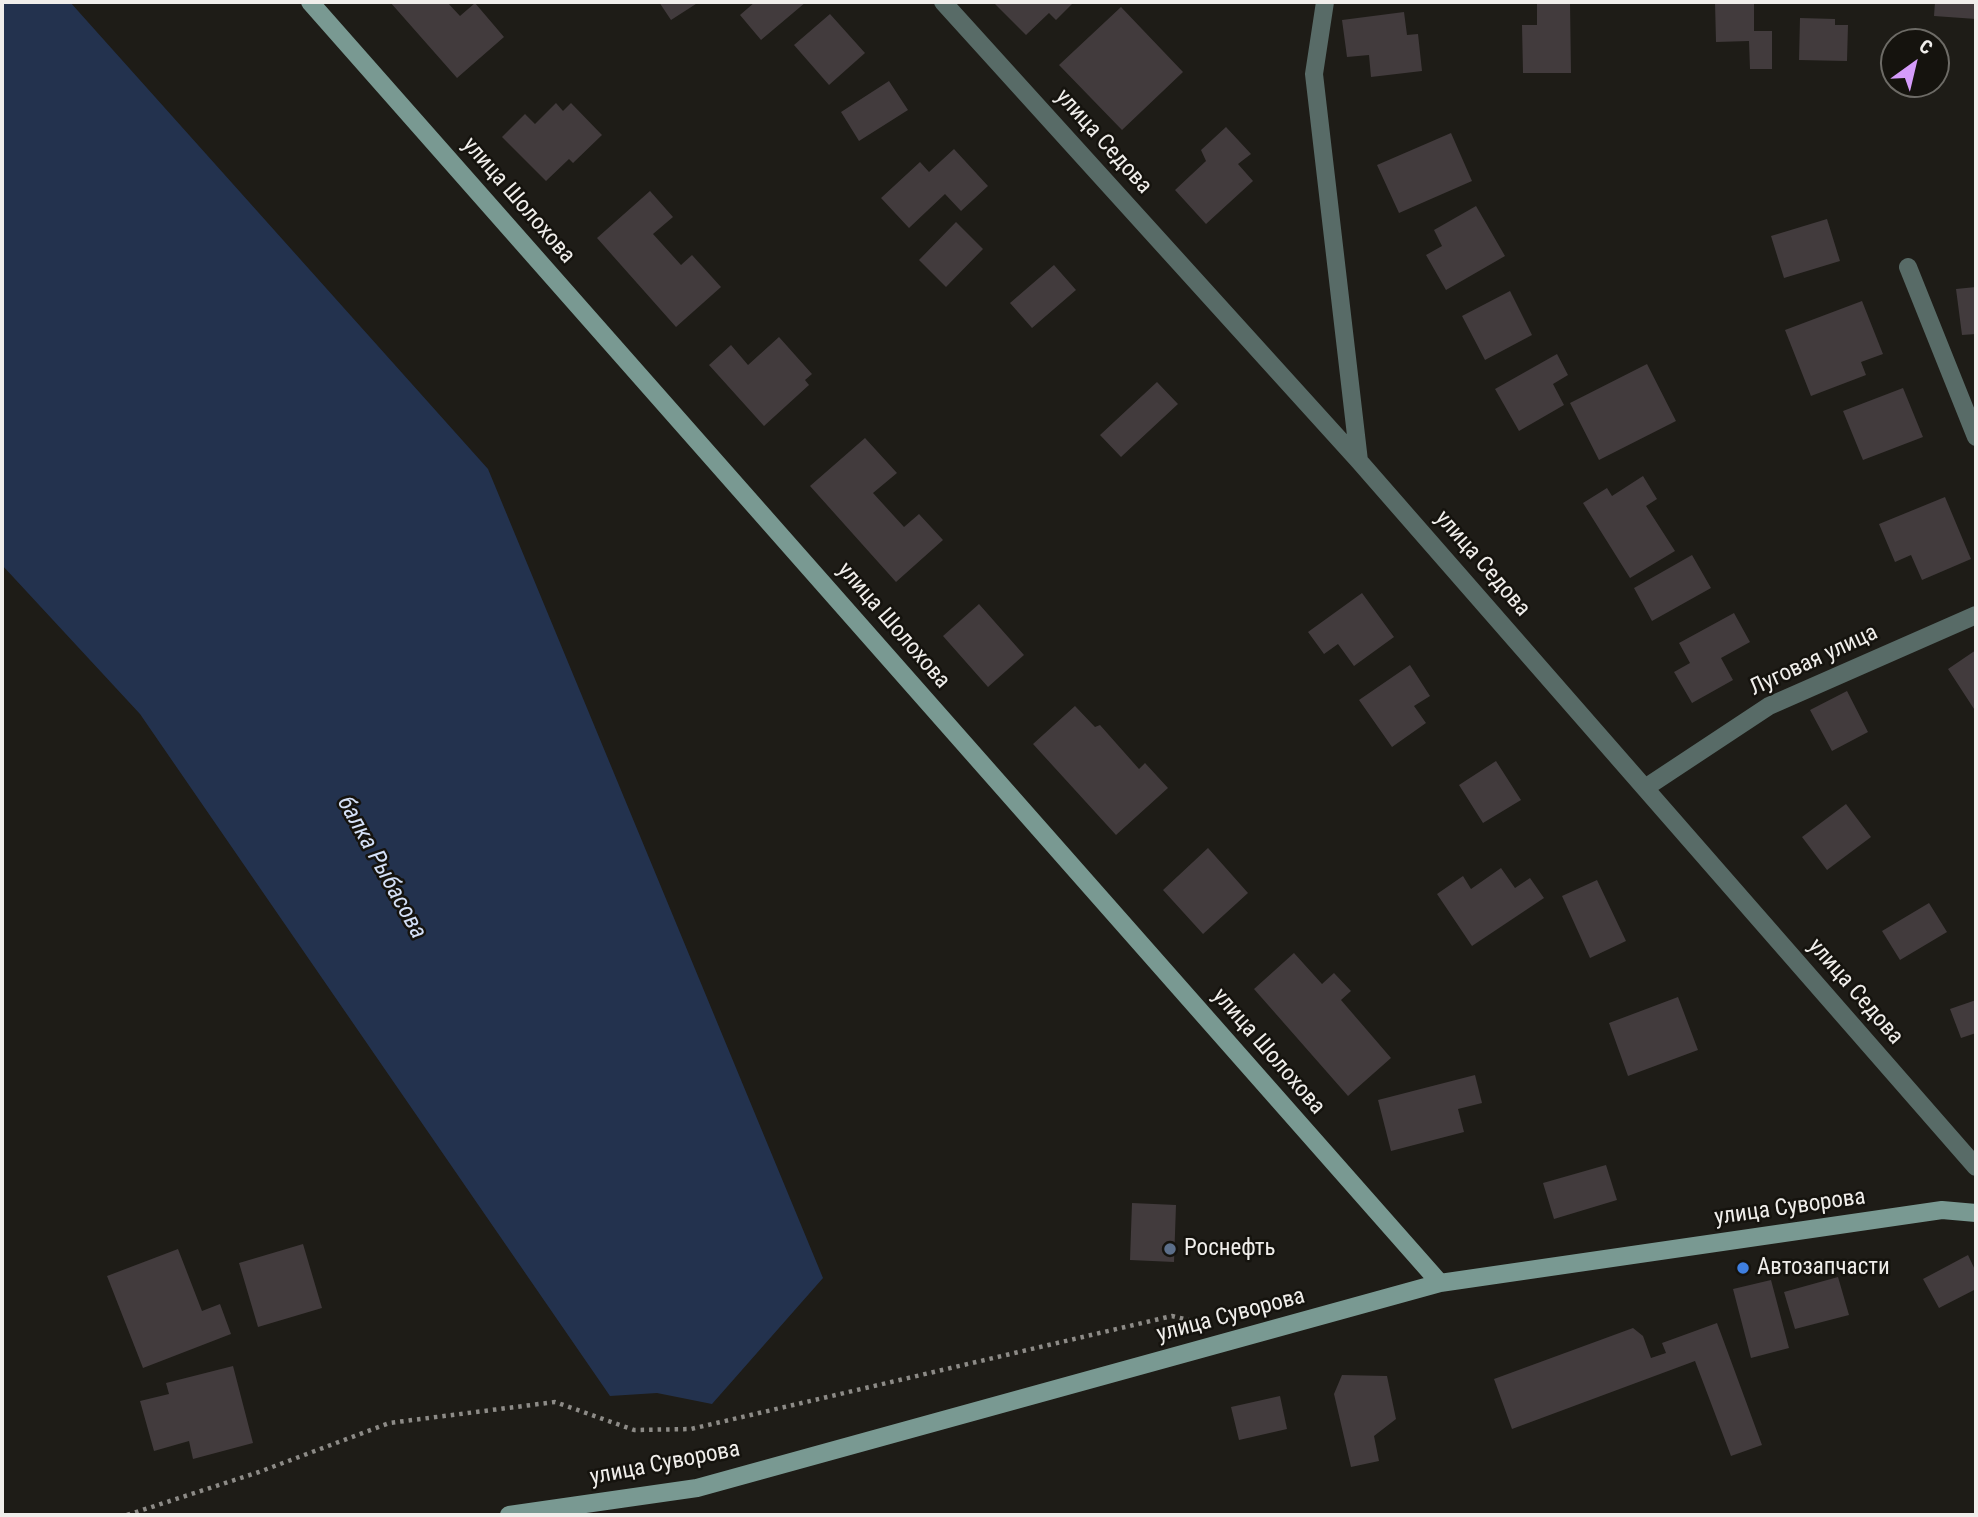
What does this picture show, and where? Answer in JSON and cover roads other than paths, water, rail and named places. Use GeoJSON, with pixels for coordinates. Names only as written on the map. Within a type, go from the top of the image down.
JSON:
{"type":"FeatureCollection","features":[{"type":"Feature","properties":{"kind":"main road","name":"улица Шолохова"},"geometry":{"type":"LineString","coordinates":[[310,2],[1440,1283]]}},
{"type":"Feature","properties":{"kind":"main road","name":"улица Суворова"},"geometry":{"type":"LineString","coordinates":[[509,1515],[697,1488],[1440,1283],[1942,1210],[1976,1213]]}},
{"type":"Feature","properties":{"kind":"street","name":"улица Седова"},"geometry":{"type":"LineString","coordinates":[[943,2],[1359,461],[1976,1167]]}},
{"type":"Feature","properties":{"kind":"street"},"geometry":{"type":"LineString","coordinates":[[1325,2],[1314,74],[1359,461]]}},
{"type":"Feature","properties":{"kind":"street"},"geometry":{"type":"LineString","coordinates":[[1908,267],[1975,432]]}},
{"type":"Feature","properties":{"kind":"street","name":"Луговая улица"},"geometry":{"type":"LineString","coordinates":[[1645,788],[1769,706],[1976,615]]}},
{"type":"Feature","properties":{"kind":"water","name":"балка Рыбасова"},"geometry":{"type":"Polygon","coordinates":[[[2,2],[70,2],[488,469],[823,1278],[712,1404],[657,1393],[610,1396],[140,714],[2,565],[2,2]]]}},
{"type":"Feature","properties":{"kind":"place","name":"Роснефть"},"geometry":{"type":"Point","coordinates":[1170,1249]}},
{"type":"Feature","properties":{"kind":"place","name":"Автозапчасти"},"geometry":{"type":"Point","coordinates":[1743,1268]}}]}
